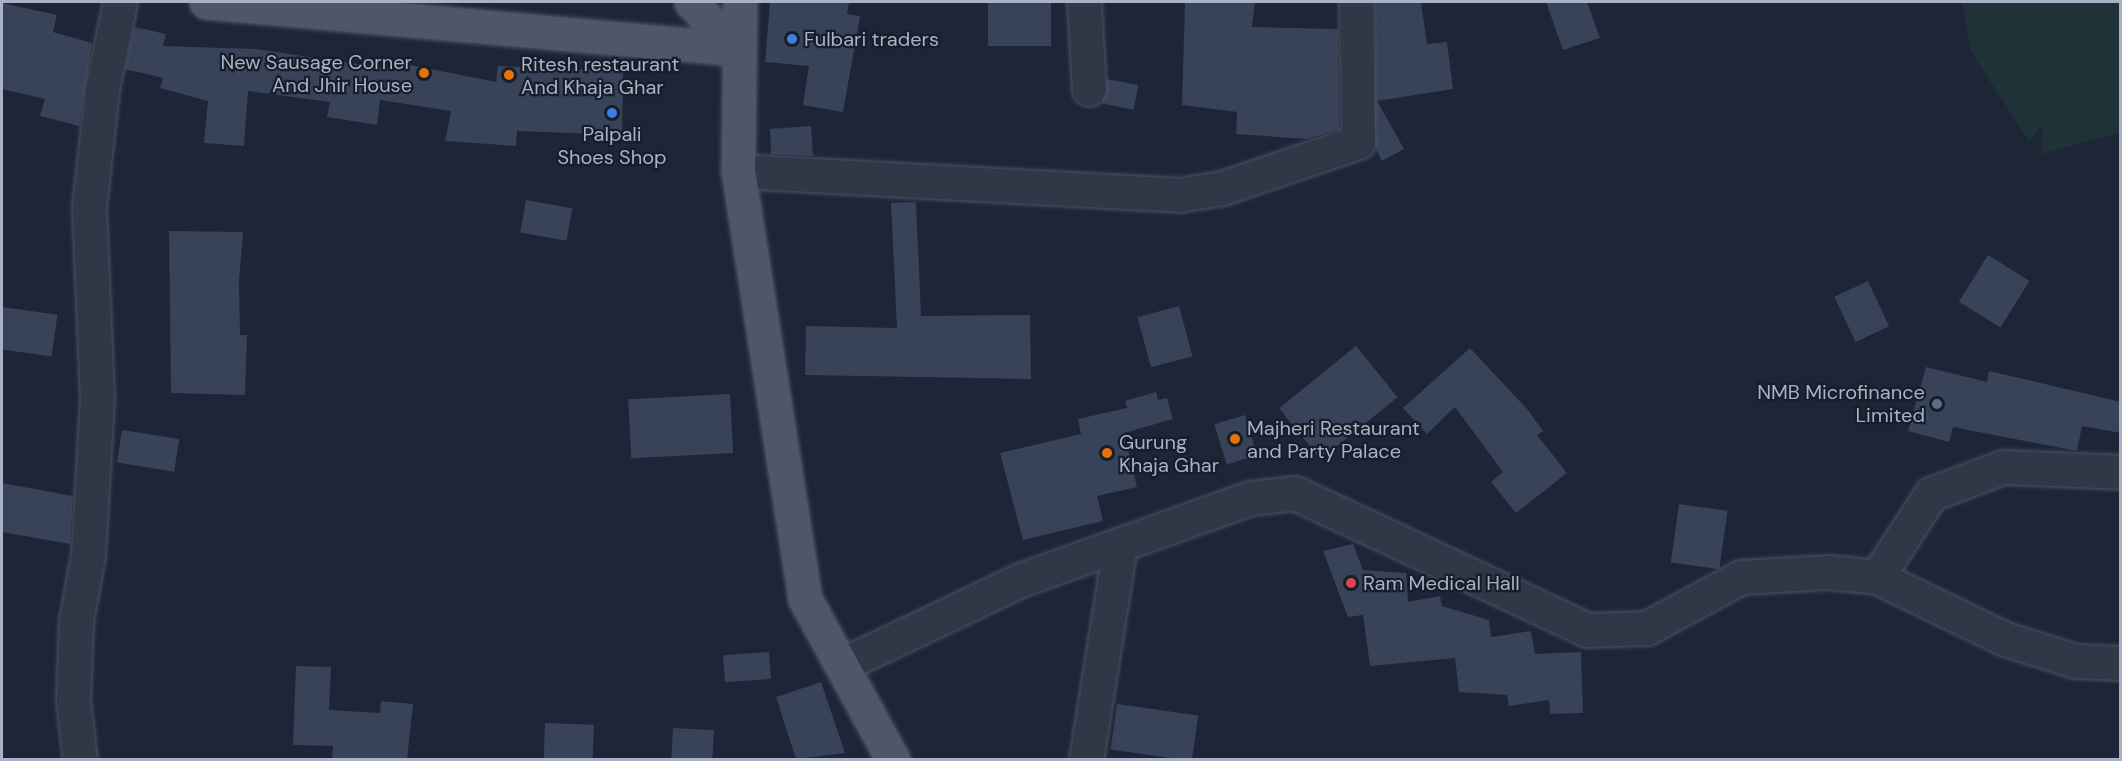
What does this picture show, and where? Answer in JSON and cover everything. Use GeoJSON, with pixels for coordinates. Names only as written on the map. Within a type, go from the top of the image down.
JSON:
{"type":"FeatureCollection","features":[{"type":"Feature","properties":{"kind":"main road"},"geometry":{"type":"LineString","coordinates":[[206,2],[737,49]]}},
{"type":"Feature","properties":{"kind":"main road"},"geometry":{"type":"LineString","coordinates":[[691,2],[737,49]]}},
{"type":"Feature","properties":{"kind":"main road"},"geometry":{"type":"LineString","coordinates":[[740,2],[737,49],[738,171],[805,599],[893,759]]}},
{"type":"Feature","properties":{"kind":"street"},"geometry":{"type":"LineString","coordinates":[[80,759],[73,701],[76,632],[88,555],[97,409],[89,207],[102,89],[120,2]]}},
{"type":"Feature","properties":{"kind":"street"},"geometry":{"type":"LineString","coordinates":[[1084,2],[1089,89]]}},
{"type":"Feature","properties":{"kind":"street"},"geometry":{"type":"LineString","coordinates":[[738,171],[1178,195],[1222,188],[1358,142],[1356,2]]}},
{"type":"Feature","properties":{"kind":"street"},"geometry":{"type":"LineString","coordinates":[[1877,577],[1931,494],[2003,467],[2121,472]]}},
{"type":"Feature","properties":{"kind":"street"},"geometry":{"type":"LineString","coordinates":[[842,665],[1020,580],[1250,498],[1295,493],[1587,630],[1647,628],[1741,577],[1829,572],[1877,577],[1930,605],[2005,639],[2075,661],[2121,663]]}},
{"type":"Feature","properties":{"kind":"street"},"geometry":{"type":"LineString","coordinates":[[1086,759],[1120,545]]}},
{"type":"Feature","properties":{"kind":"shaded area"},"geometry":{"type":"Polygon","coordinates":[[[1962,2],[2120,2],[2120,133],[2041,154],[2042,126],[2029,141],[1971,52],[1962,2]]]}},
{"type":"Feature","properties":{"kind":"building"},"geometry":{"type":"Polygon","coordinates":[[[770,2],[849,2],[847,14],[860,16],[843,112],[803,105],[809,66],[765,62],[770,2]]]}},
{"type":"Feature","properties":{"kind":"building"},"geometry":{"type":"Polygon","coordinates":[[[988,2],[1051,2],[1051,46],[988,46],[988,2]]]}},
{"type":"Feature","properties":{"kind":"building"},"geometry":{"type":"Polygon","coordinates":[[[1185,2],[1255,2],[1252,27],[1338,29],[1339,129],[1307,139],[1236,134],[1237,112],[1182,105],[1185,2]]]}},
{"type":"Feature","properties":{"kind":"building"},"geometry":{"type":"Polygon","coordinates":[[[1375,2],[1421,2],[1427,44],[1447,42],[1453,89],[1377,101],[1404,149],[1382,161],[1375,147],[1375,2]]]}},
{"type":"Feature","properties":{"kind":"building"},"geometry":{"type":"Polygon","coordinates":[[[1546,2],[1587,2],[1600,38],[1563,50],[1546,2]]]}},
{"type":"Feature","properties":{"kind":"building"},"geometry":{"type":"Polygon","coordinates":[[[2,3],[57,15],[53,32],[92,43],[79,126],[40,116],[45,99],[2,89],[2,3]]]}},
{"type":"Feature","properties":{"kind":"building"},"geometry":{"type":"Polygon","coordinates":[[[134,27],[166,34],[163,46],[256,49],[389,69],[390,61],[496,82],[498,66],[623,71],[622,135],[517,131],[516,146],[445,141],[451,111],[380,100],[377,125],[327,117],[330,102],[248,91],[244,146],[204,143],[208,101],[160,88],[163,78],[125,69],[134,27]]]}},
{"type":"Feature","properties":{"kind":"building"},"geometry":{"type":"Polygon","coordinates":[[[1107,79],[1138,85],[1134,110],[1102,104],[1107,79]]]}},
{"type":"Feature","properties":{"kind":"building"},"geometry":{"type":"Polygon","coordinates":[[[811,126],[813,156],[771,154],[770,129],[811,126]]]}},
{"type":"Feature","properties":{"kind":"building"},"geometry":{"type":"Polygon","coordinates":[[[526,200],[572,208],[567,241],[520,232],[526,200]]]}},
{"type":"Feature","properties":{"kind":"building"},"geometry":{"type":"Polygon","coordinates":[[[916,202],[921,316],[1030,315],[1031,379],[805,375],[806,326],[897,328],[891,203],[916,202]]]}},
{"type":"Feature","properties":{"kind":"building"},"geometry":{"type":"Polygon","coordinates":[[[169,231],[243,232],[239,281],[240,335],[247,335],[245,395],[171,393],[169,231]]]}},
{"type":"Feature","properties":{"kind":"building"},"geometry":{"type":"Polygon","coordinates":[[[1988,255],[2030,281],[2000,328],[1959,302],[1988,255]]]}},
{"type":"Feature","properties":{"kind":"building"},"geometry":{"type":"Polygon","coordinates":[[[1868,281],[1889,326],[1856,342],[1834,297],[1868,281]]]}},
{"type":"Feature","properties":{"kind":"building"},"geometry":{"type":"Polygon","coordinates":[[[1179,306],[1192,356],[1151,367],[1137,317],[1179,306]]]}},
{"type":"Feature","properties":{"kind":"building"},"geometry":{"type":"Polygon","coordinates":[[[2,307],[57,315],[52,356],[2,349],[2,307]]]}},
{"type":"Feature","properties":{"kind":"building"},"geometry":{"type":"Polygon","coordinates":[[[1356,346],[1398,397],[1321,460],[1279,408],[1356,346]]]}},
{"type":"Feature","properties":{"kind":"building"},"geometry":{"type":"Polygon","coordinates":[[[1470,348],[1527,409],[1543,431],[1537,435],[1567,473],[1516,513],[1491,482],[1503,472],[1455,407],[1427,434],[1403,408],[1470,348]]]}},
{"type":"Feature","properties":{"kind":"building"},"geometry":{"type":"Polygon","coordinates":[[[1926,367],[1987,382],[1989,371],[2121,402],[2121,433],[2082,426],[2077,451],[1953,427],[1949,442],[1908,431],[1926,367]]]}},
{"type":"Feature","properties":{"kind":"building"},"geometry":{"type":"Polygon","coordinates":[[[1156,392],[1158,400],[1167,398],[1173,419],[1124,433],[1137,487],[1097,496],[1103,521],[1023,540],[1000,453],[1081,434],[1078,419],[1127,408],[1125,401],[1156,392]]]}},
{"type":"Feature","properties":{"kind":"building"},"geometry":{"type":"Polygon","coordinates":[[[730,394],[733,453],[631,458],[628,399],[730,394]]]}},
{"type":"Feature","properties":{"kind":"building","name":"Majheri Restaurant and Party Palace"},"geometry":{"type":"Polygon","coordinates":[[[1245,415],[1257,455],[1227,465],[1214,424],[1245,415]]]}},
{"type":"Feature","properties":{"kind":"building"},"geometry":{"type":"Polygon","coordinates":[[[122,430],[179,439],[174,472],[117,463],[122,430]]]}},
{"type":"Feature","properties":{"kind":"building"},"geometry":{"type":"Polygon","coordinates":[[[2,483],[73,496],[70,544],[2,532],[2,483]]]}},
{"type":"Feature","properties":{"kind":"building"},"geometry":{"type":"Polygon","coordinates":[[[1679,504],[1728,511],[1719,569],[1671,562],[1679,504]]]}},
{"type":"Feature","properties":{"kind":"building"},"geometry":{"type":"Polygon","coordinates":[[[1353,544],[1363,570],[1406,573],[1408,602],[1440,596],[1442,606],[1489,620],[1491,637],[1531,631],[1535,654],[1581,652],[1583,713],[1550,714],[1549,700],[1509,706],[1507,695],[1459,692],[1455,658],[1370,666],[1363,615],[1348,617],[1323,551],[1353,544]]]}},
{"type":"Feature","properties":{"kind":"building"},"geometry":{"type":"Polygon","coordinates":[[[769,652],[771,679],[725,682],[723,655],[769,652]]]}},
{"type":"Feature","properties":{"kind":"building"},"geometry":{"type":"Polygon","coordinates":[[[296,666],[331,667],[329,710],[380,713],[381,701],[413,704],[407,759],[332,759],[333,746],[293,745],[296,666]]]}},
{"type":"Feature","properties":{"kind":"building"},"geometry":{"type":"Polygon","coordinates":[[[821,682],[845,753],[796,759],[776,697],[821,682]]]}},
{"type":"Feature","properties":{"kind":"building"},"geometry":{"type":"Polygon","coordinates":[[[1117,704],[1198,715],[1192,760],[1111,750],[1117,704]]]}},
{"type":"Feature","properties":{"kind":"building"},"geometry":{"type":"Polygon","coordinates":[[[545,723],[594,725],[593,760],[544,759],[545,723]]]}},
{"type":"Feature","properties":{"kind":"building"},"geometry":{"type":"Polygon","coordinates":[[[673,728],[714,730],[712,760],[671,759],[673,728]]]}},
{"type":"Feature","properties":{"kind":"place","name":"Fulbari traders"},"geometry":{"type":"Point","coordinates":[792,39]}},
{"type":"Feature","properties":{"kind":"place","name":"New Sausage Corner And Jhir House"},"geometry":{"type":"Point","coordinates":[424,73]}},
{"type":"Feature","properties":{"kind":"place","name":"Ritesh restaurant And Khaja Ghar"},"geometry":{"type":"Point","coordinates":[509,75]}},
{"type":"Feature","properties":{"kind":"place","name":"Palpali Shoes Shop"},"geometry":{"type":"Point","coordinates":[612,113]}},
{"type":"Feature","properties":{"kind":"place","name":"NMB Microfinance Limited"},"geometry":{"type":"Point","coordinates":[1937,404]}},
{"type":"Feature","properties":{"kind":"place","name":"Majheri Restaurant and Party Palace"},"geometry":{"type":"Point","coordinates":[1235,439]}},
{"type":"Feature","properties":{"kind":"place","name":"Gurung Khaja Ghar"},"geometry":{"type":"Point","coordinates":[1107,453]}},
{"type":"Feature","properties":{"kind":"place","name":"Ram Medical Hall"},"geometry":{"type":"Point","coordinates":[1351,583]}}]}
